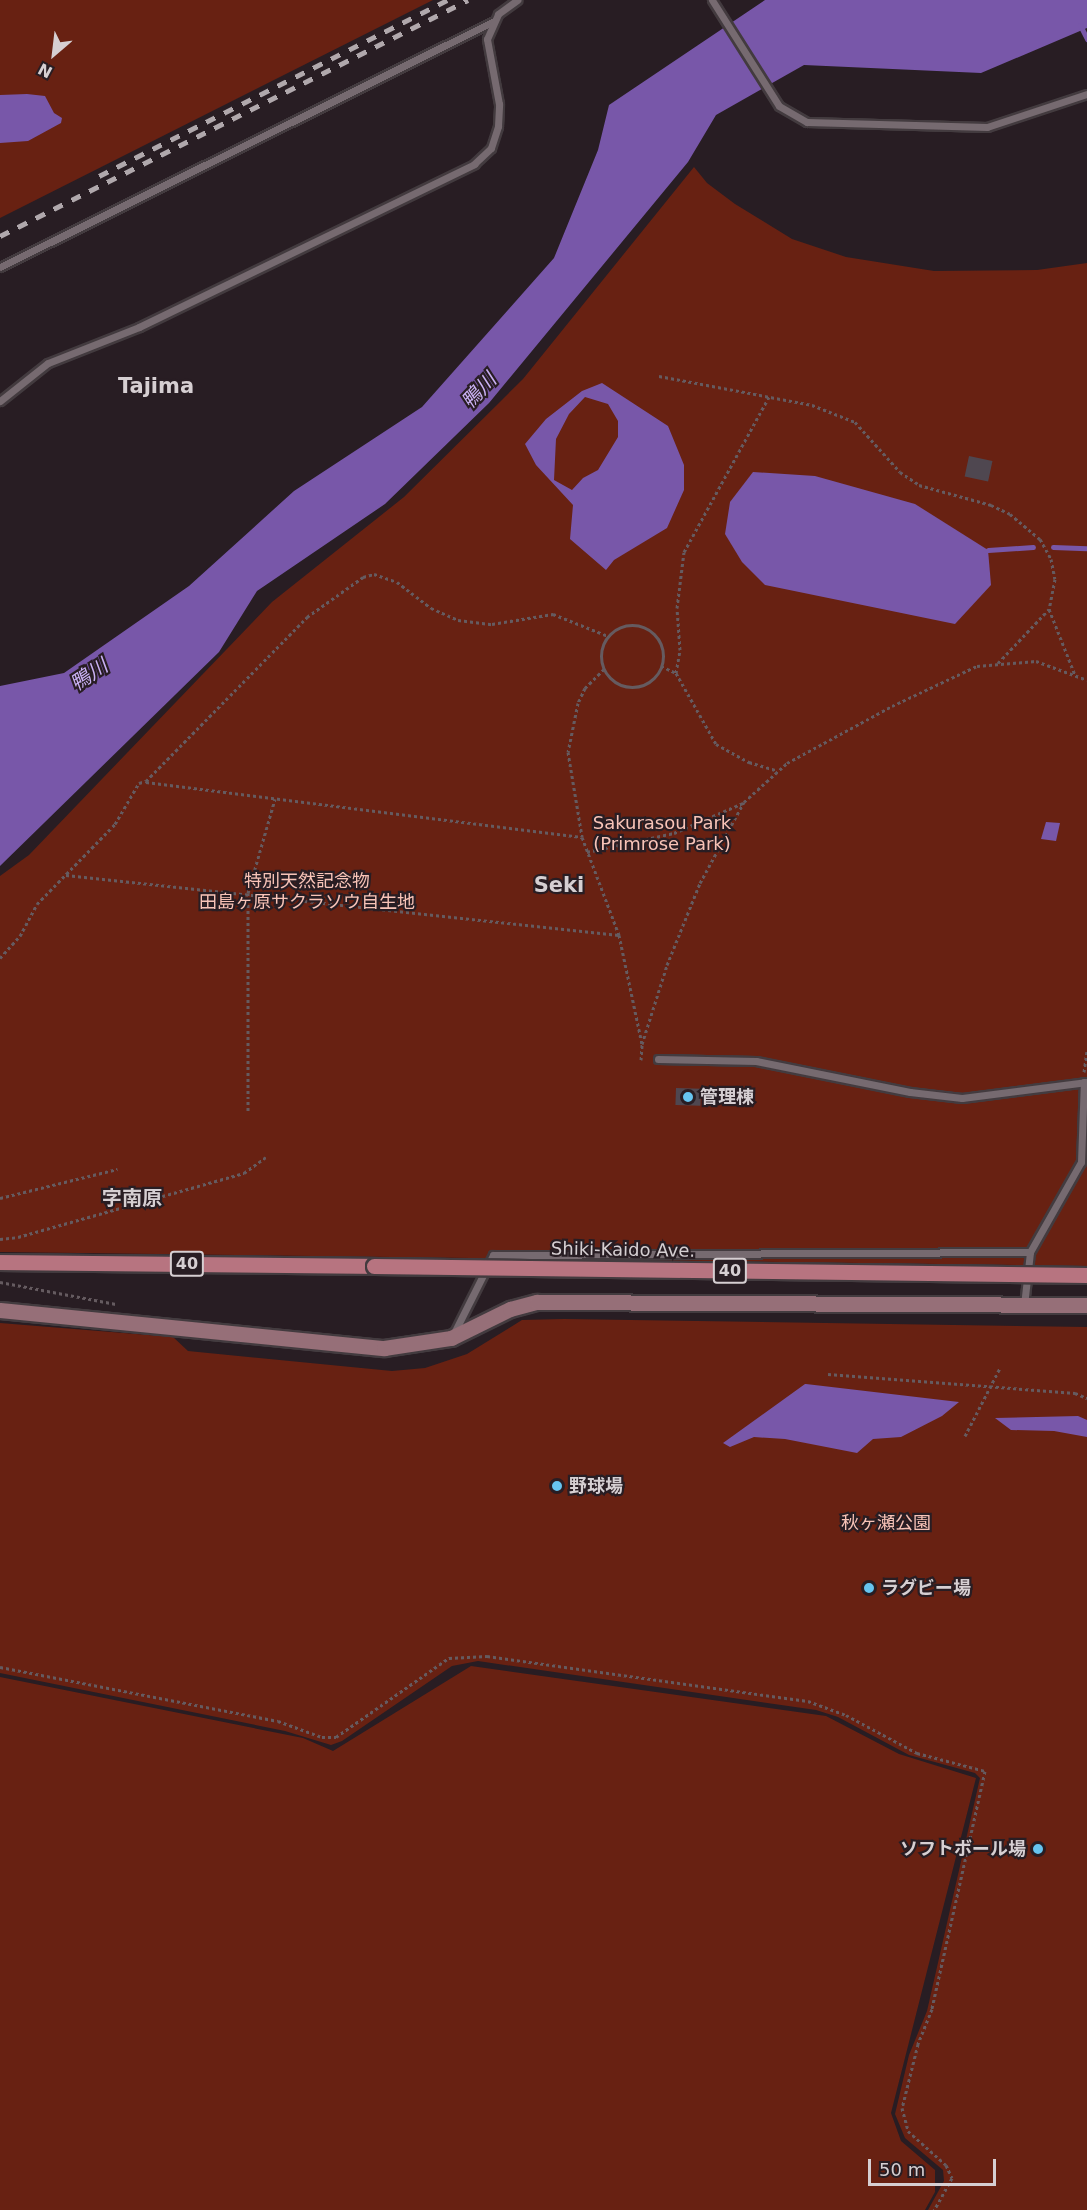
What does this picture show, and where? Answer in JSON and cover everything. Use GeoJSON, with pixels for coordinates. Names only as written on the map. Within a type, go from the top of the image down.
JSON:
{"type":"FeatureCollection","features":[{"type":"Feature","properties":{"kind":"main road","name":"Shiki-Kaido Ave."},"geometry":{"type":"LineString","coordinates":[[0,1262],[1087,1275]]}},
{"type":"Feature","properties":{"kind":"street"},"geometry":{"type":"LineString","coordinates":[[0,1310],[384,1348],[451,1338],[510,1309],[547,1302],[1087,1305]]}},
{"type":"Feature","properties":{"kind":"lane"},"geometry":{"type":"LineString","coordinates":[[0,267],[494,21],[518,0]]}},
{"type":"Feature","properties":{"kind":"lane"},"geometry":{"type":"LineString","coordinates":[[712,0],[772,97],[788,114],[807,122],[987,127],[1087,94]]}},
{"type":"Feature","properties":{"kind":"lane"},"geometry":{"type":"LineString","coordinates":[[0,400],[48,363],[139,327],[474,164],[491,148],[498,126],[499,104],[488,56],[487,39],[494,21]]}},
{"type":"Feature","properties":{"kind":"lane"},"geometry":{"type":"LineString","coordinates":[[658,1059],[756,1061],[945,1098],[988,1097],[1085,1082],[1081,1162],[1030,1252],[1024,1305]]}},
{"type":"Feature","properties":{"kind":"lane"},"geometry":{"type":"LineString","coordinates":[[451,1338],[493,1255],[1030,1252]]}},
{"type":"Feature","properties":{"kind":"path"},"geometry":{"type":"LineString","coordinates":[[659,376],[812,405],[855,423],[900,472],[919,485],[991,505],[1027,526],[1051,558],[1055,579],[1049,609],[996,665]]}},
{"type":"Feature","properties":{"kind":"path"},"geometry":{"type":"LineString","coordinates":[[676,673],[680,650],[677,608],[684,552],[769,397]]}},
{"type":"Feature","properties":{"kind":"path"},"geometry":{"type":"LineString","coordinates":[[146,781],[307,616],[363,577],[374,574],[397,582],[431,608],[458,620],[492,624],[553,614],[608,636]]}},
{"type":"Feature","properties":{"kind":"path"},"geometry":{"type":"LineString","coordinates":[[1049,609],[1075,675]]}},
{"type":"Feature","properties":{"kind":"path"},"geometry":{"type":"LineString","coordinates":[[623,626],[647,628],[662,647],[661,666],[652,680],[629,687],[617,683],[604,669],[601,653],[608,636],[623,626]]}},
{"type":"Feature","properties":{"kind":"path"},"geometry":{"type":"LineString","coordinates":[[587,852],[674,833],[744,802],[778,771],[892,706],[977,666],[1036,661],[1087,680]]}},
{"type":"Feature","properties":{"kind":"path"},"geometry":{"type":"LineString","coordinates":[[661,666],[676,673],[716,744],[749,762],[778,771]]}},
{"type":"Feature","properties":{"kind":"path"},"geometry":{"type":"LineString","coordinates":[[604,669],[585,688],[570,731],[568,752],[582,837],[619,935],[642,1044]]}},
{"type":"Feature","properties":{"kind":"path"},"geometry":{"type":"LineString","coordinates":[[0,958],[20,936],[37,904],[115,824],[139,783],[146,781],[582,837]]}},
{"type":"Feature","properties":{"kind":"path"},"geometry":{"type":"LineString","coordinates":[[248,1111],[248,893],[275,799]]}},
{"type":"Feature","properties":{"kind":"path"},"geometry":{"type":"LineString","coordinates":[[641,1060],[642,1044],[667,965],[696,894],[744,802]]}},
{"type":"Feature","properties":{"kind":"path"},"geometry":{"type":"LineString","coordinates":[[65,875],[248,893],[619,935]]}},
{"type":"Feature","properties":{"kind":"path"},"geometry":{"type":"LineString","coordinates":[[1085,1082],[1087,1050]]}},
{"type":"Feature","properties":{"kind":"path"},"geometry":{"type":"LineString","coordinates":[[0,1239],[18,1237],[244,1173],[266,1157]]}},
{"type":"Feature","properties":{"kind":"path"},"geometry":{"type":"LineString","coordinates":[[0,1198],[117,1169]]}},
{"type":"Feature","properties":{"kind":"path"},"geometry":{"type":"LineString","coordinates":[[0,1282],[125,1305]]}},
{"type":"Feature","properties":{"kind":"path"},"geometry":{"type":"LineString","coordinates":[[964,1436],[992,1387],[999,1368]]}},
{"type":"Feature","properties":{"kind":"path"},"geometry":{"type":"LineString","coordinates":[[828,1374],[992,1387],[1087,1398]]}},
{"type":"Feature","properties":{"kind":"path"},"geometry":{"type":"LineString","coordinates":[[0,1667],[278,1721],[322,1737],[336,1737],[449,1658],[487,1656],[808,1701],[846,1715],[917,1753],[986,1771],[932,2009],[918,2044],[902,2108],[908,2131],[946,2165],[952,2178],[934,2210]]}},
{"type":"Feature","properties":{"kind":"green space"},"geometry":{"type":"Polygon","coordinates":[[[0,0],[433,0],[0,218],[0,0]]]}},
{"type":"Feature","properties":{"kind":"green space","name":"Sakurasou Park (Primrose Park)"},"geometry":{"type":"Polygon","coordinates":[[[694,167],[707,183],[735,204],[792,239],[846,257],[934,271],[1037,270],[1087,263],[1087,1266],[0,1252],[0,876],[29,855],[272,602],[404,497],[523,379],[694,167]]]}},
{"type":"Feature","properties":{"kind":"green space","name":"秋ヶ瀬公園"},"geometry":{"type":"Polygon","coordinates":[[[522,1320],[1087,1327],[1087,2210],[928,2210],[944,2181],[943,2170],[905,2138],[895,2114],[909,2055],[927,2011],[980,1778],[975,1773],[909,1755],[838,1717],[816,1710],[478,1661],[452,1666],[342,1741],[331,1745],[285,1731],[0,1673],[0,1323],[173,1337],[188,1351],[392,1371],[425,1368],[467,1354],[522,1320]]]}},
{"type":"Feature","properties":{"kind":"green space"},"geometry":{"type":"Polygon","coordinates":[[[471,1666],[826,1716],[899,1754],[976,1778],[891,2113],[901,2141],[935,2170],[935,2192],[925,2210],[0,2210],[0,1677],[303,1738],[333,1751],[471,1666]]]}},
{"type":"Feature","properties":{"kind":"water","name":"鴨川"},"geometry":{"type":"Polygon","coordinates":[[[765,0],[1087,0],[1087,28],[981,73],[804,65],[716,115],[688,162],[489,403],[385,504],[257,591],[219,652],[0,866],[0,686],[64,673],[189,586],[294,491],[422,407],[554,258],[598,150],[609,105],[765,0]]]}},
{"type":"Feature","properties":{"kind":"water"},"geometry":{"type":"Polygon","coordinates":[[[0,95],[45,96],[54,113],[62,118],[61,123],[28,141],[0,143],[0,95]]]}},
{"type":"Feature","properties":{"kind":"water"},"geometry":{"type":"Polygon","coordinates":[[[602,383],[668,426],[684,465],[684,490],[667,528],[614,560],[606,570],[570,539],[573,505],[536,465],[525,444],[546,419],[582,391],[602,383]],[[585,397],[569,414],[556,439],[554,480],[572,490],[583,478],[598,470],[618,437],[618,421],[608,404],[585,397]]]}},
{"type":"Feature","properties":{"kind":"water"},"geometry":{"type":"Polygon","coordinates":[[[753,472],[815,476],[915,504],[988,550],[991,585],[955,624],[765,585],[742,562],[725,534],[730,502],[753,472]]]}},
{"type":"Feature","properties":{"kind":"water"},"geometry":{"type":"Polygon","coordinates":[[[1046,822],[1060,823],[1056,841],[1041,839],[1046,822]]]}},
{"type":"Feature","properties":{"kind":"water"},"geometry":{"type":"Polygon","coordinates":[[[805,1384],[959,1402],[942,1416],[901,1437],[873,1439],[857,1453],[785,1439],[754,1437],[730,1447],[723,1443],[805,1384]]]}},
{"type":"Feature","properties":{"kind":"water"},"geometry":{"type":"Polygon","coordinates":[[[1078,1416],[1087,1420],[1087,1437],[1054,1431],[1011,1430],[995,1418],[1078,1416]]]}},
{"type":"Feature","properties":{"kind":"building"},"geometry":{"type":"Polygon","coordinates":[[[969,456],[992,461],[988,482],[965,477],[969,456]]]}},
{"type":"Feature","properties":{"kind":"building","name":"管理棟"},"geometry":{"type":"Polygon","coordinates":[[[676,1088],[701,1089],[700,1106],[675,1105],[676,1088]]]}},
{"type":"Feature","properties":{"kind":"waterway"},"geometry":{"type":"LineString","coordinates":[[1080,25],[1087,39]]}},
{"type":"Feature","properties":{"kind":"waterway"},"geometry":{"type":"LineString","coordinates":[[988,550],[1033,547]]}},
{"type":"Feature","properties":{"kind":"waterway"},"geometry":{"type":"LineString","coordinates":[[1053,547],[1087,548]]}},
{"type":"Feature","properties":{"kind":"railway"},"geometry":{"type":"LineString","coordinates":[[99,176],[447,0]]}},
{"type":"Feature","properties":{"kind":"railway"},"geometry":{"type":"LineString","coordinates":[[0,236],[468,0]]}},
{"type":"Feature","properties":{"kind":"place","name":"管理棟"},"geometry":{"type":"Point","coordinates":[688,1097]}},
{"type":"Feature","properties":{"kind":"place","name":"野球場"},"geometry":{"type":"Point","coordinates":[557,1486]}},
{"type":"Feature","properties":{"kind":"place","name":"ラグビー場"},"geometry":{"type":"Point","coordinates":[869,1588]}},
{"type":"Feature","properties":{"kind":"place","name":"ソフトボール場"},"geometry":{"type":"Point","coordinates":[1038,1849]}},
{"type":"Feature","properties":{"kind":"district","name":"Tajima"},"geometry":{"type":"Point","coordinates":[156,386]}},
{"type":"Feature","properties":{"kind":"district","name":"Seki"},"geometry":{"type":"Point","coordinates":[559,885]}},
{"type":"Feature","properties":{"kind":"district","name":"字南原"},"geometry":{"type":"Point","coordinates":[132,1198]}},
{"type":"Feature","properties":{"kind":"park label","name":"特別天然記念物 田島ヶ原サクラソウ自生地"},"geometry":{"type":"Point","coordinates":[307,892]}}]}
